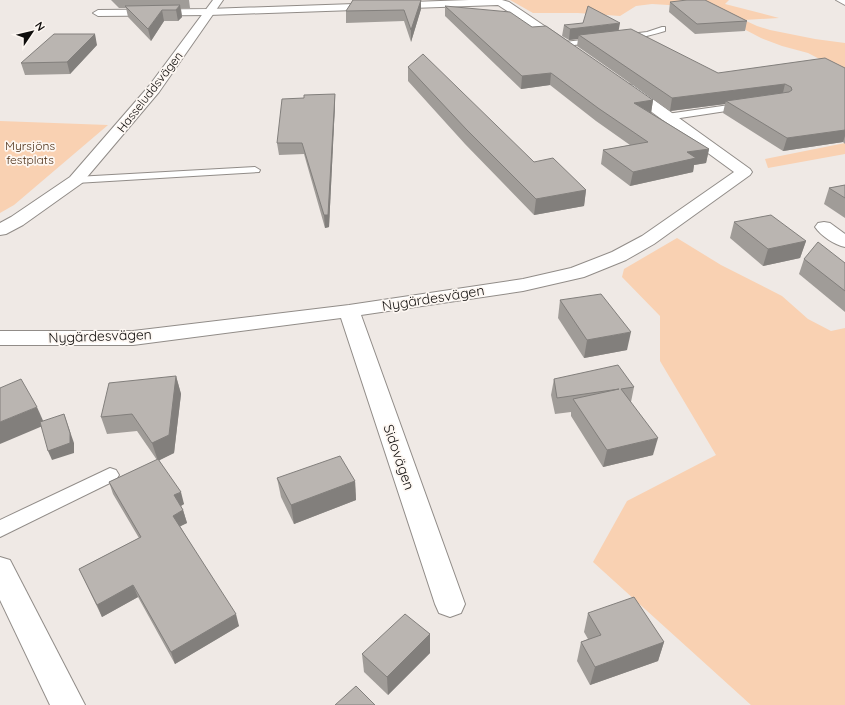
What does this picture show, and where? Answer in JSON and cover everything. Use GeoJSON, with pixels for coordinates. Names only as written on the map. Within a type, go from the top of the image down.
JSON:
{"type":"FeatureCollection","features":[{"type":"Feature","properties":{"kind":"street","name":"Hasseluddsvägen"},"geometry":{"type":"LineString","coordinates":[[0,230],[17,221],[76,180],[139,108],[218,0]]}},
{"type":"Feature","properties":{"kind":"street"},"geometry":{"type":"LineString","coordinates":[[841,0],[845,2]]}},
{"type":"Feature","properties":{"kind":"street"},"geometry":{"type":"LineString","coordinates":[[98,13],[209,12],[498,2],[505,4],[578,53]]}},
{"type":"Feature","properties":{"kind":"street","name":"Nygärdesvägen"},"geometry":{"type":"LineString","coordinates":[[0,338],[133,338],[349,311],[523,285],[577,273],[619,256],[648,240],[744,172],[616,80]]}},
{"type":"Feature","properties":{"kind":"street"},"geometry":{"type":"LineString","coordinates":[[824,228],[845,242]]}},
{"type":"Feature","properties":{"kind":"street","name":"Sidovägen"},"geometry":{"type":"LineString","coordinates":[[349,311],[450,604]]}},
{"type":"Feature","properties":{"kind":"street"},"geometry":{"type":"LineString","coordinates":[[0,569],[68,705]]}},
{"type":"Feature","properties":{"kind":"lane"},"geometry":{"type":"LineString","coordinates":[[565,44],[648,34],[662,29]]}},
{"type":"Feature","properties":{"kind":"lane"},"geometry":{"type":"LineString","coordinates":[[667,116],[751,105]]}},
{"type":"Feature","properties":{"kind":"lane"},"geometry":{"type":"LineString","coordinates":[[76,180],[255,170]]}},
{"type":"Feature","properties":{"kind":"lane"},"geometry":{"type":"LineString","coordinates":[[0,529],[110,475]]}},
{"type":"Feature","properties":{"kind":"green space"},"geometry":{"type":"Polygon","coordinates":[[[510,0],[729,0],[725,4],[779,18],[744,20],[757,26],[815,39],[845,43],[845,70],[829,64],[808,53],[782,46],[761,38],[740,27],[684,6],[652,4],[636,6],[620,16],[578,13],[533,13],[510,0]]]}},
{"type":"Feature","properties":{"kind":"green space","name":"Myrsjöns festplats"},"geometry":{"type":"Polygon","coordinates":[[[0,121],[108,125],[14,205],[0,213],[0,121]]]}},
{"type":"Feature","properties":{"kind":"green space"},"geometry":{"type":"Polygon","coordinates":[[[845,143],[845,154],[768,168],[765,159],[845,143]]]}},
{"type":"Feature","properties":{"kind":"green space"},"geometry":{"type":"Polygon","coordinates":[[[677,238],[721,265],[782,296],[808,319],[831,331],[845,328],[845,705],[751,705],[593,562],[627,501],[716,455],[660,361],[660,316],[622,277],[624,269],[677,238]]]}},
{"type":"Feature","properties":{"kind":"building"},"geometry":{"type":"Polygon","coordinates":[[[353,0],[421,0],[411,30],[404,10],[346,11],[353,0]]]}},
{"type":"Feature","properties":{"kind":"building"},"geometry":{"type":"Polygon","coordinates":[[[705,0],[747,21],[697,24],[670,2],[705,0]]]}},
{"type":"Feature","properties":{"kind":"building"},"geometry":{"type":"Polygon","coordinates":[[[180,5],[176,10],[162,10],[148,29],[125,6],[180,5]]]}},
{"type":"Feature","properties":{"kind":"building"},"geometry":{"type":"Polygon","coordinates":[[[445,6],[510,12],[532,27],[546,26],[653,100],[634,103],[709,149],[687,152],[696,158],[633,172],[603,150],[648,142],[598,108],[551,73],[522,76],[445,6]]]}},
{"type":"Feature","properties":{"kind":"building"},"geometry":{"type":"Polygon","coordinates":[[[588,6],[620,23],[570,29],[564,25],[583,23],[588,6]]]}},
{"type":"Feature","properties":{"kind":"building"},"geometry":{"type":"Polygon","coordinates":[[[631,29],[718,73],[825,58],[845,68],[845,130],[787,138],[726,101],[789,92],[792,90],[791,87],[785,84],[672,98],[579,35],[631,29]]]}},
{"type":"Feature","properties":{"kind":"building"},"geometry":{"type":"Polygon","coordinates":[[[54,34],[95,34],[67,62],[21,63],[54,34]]]}},
{"type":"Feature","properties":{"kind":"building"},"geometry":{"type":"Polygon","coordinates":[[[423,54],[534,162],[553,158],[586,190],[536,199],[466,129],[408,67],[423,54]]]}},
{"type":"Feature","properties":{"kind":"building"},"geometry":{"type":"Polygon","coordinates":[[[335,94],[328,215],[324,215],[302,143],[277,143],[282,99],[304,98],[304,95],[335,94]]]}},
{"type":"Feature","properties":{"kind":"building"},"geometry":{"type":"Polygon","coordinates":[[[845,185],[845,198],[829,188],[845,185]]]}},
{"type":"Feature","properties":{"kind":"building"},"geometry":{"type":"Polygon","coordinates":[[[771,215],[806,241],[768,249],[734,222],[771,215]]]}},
{"type":"Feature","properties":{"kind":"building"},"geometry":{"type":"Polygon","coordinates":[[[818,242],[845,263],[845,291],[804,259],[818,242]]]}},
{"type":"Feature","properties":{"kind":"building"},"geometry":{"type":"Polygon","coordinates":[[[601,294],[631,332],[587,340],[560,300],[601,294]]]}},
{"type":"Feature","properties":{"kind":"building"},"geometry":{"type":"Polygon","coordinates":[[[618,365],[634,387],[621,389],[658,438],[607,450],[573,399],[619,389],[557,398],[554,379],[618,365]]]}},
{"type":"Feature","properties":{"kind":"building"},"geometry":{"type":"Polygon","coordinates":[[[176,376],[169,435],[152,443],[132,414],[101,417],[109,383],[176,376]]]}},
{"type":"Feature","properties":{"kind":"building"},"geometry":{"type":"Polygon","coordinates":[[[21,379],[37,407],[0,422],[0,388],[21,379]]]}},
{"type":"Feature","properties":{"kind":"building"},"geometry":{"type":"Polygon","coordinates":[[[64,414],[70,433],[70,443],[48,451],[40,422],[64,414]]]}},
{"type":"Feature","properties":{"kind":"building"},"geometry":{"type":"Polygon","coordinates":[[[340,456],[355,481],[291,505],[277,478],[340,456]]]}},
{"type":"Feature","properties":{"kind":"building"},"geometry":{"type":"Polygon","coordinates":[[[158,459],[181,492],[174,495],[183,510],[173,516],[236,614],[171,652],[133,585],[97,605],[79,569],[141,537],[109,482],[158,459]]]}},
{"type":"Feature","properties":{"kind":"building"},"geometry":{"type":"Polygon","coordinates":[[[634,597],[664,642],[595,667],[581,642],[601,635],[588,613],[634,597]]]}},
{"type":"Feature","properties":{"kind":"building"},"geometry":{"type":"Polygon","coordinates":[[[405,614],[430,634],[387,677],[362,654],[405,614]]]}},
{"type":"Feature","properties":{"kind":"building"},"geometry":{"type":"Polygon","coordinates":[[[356,686],[375,705],[335,705],[356,686]]]}}]}
